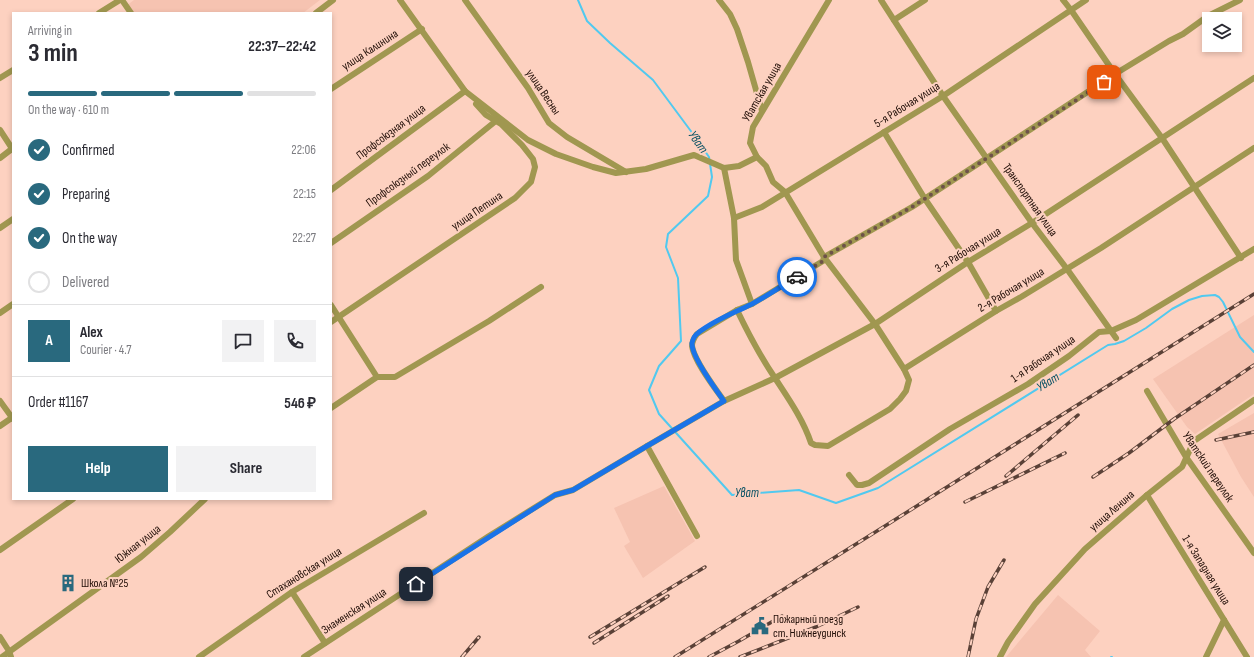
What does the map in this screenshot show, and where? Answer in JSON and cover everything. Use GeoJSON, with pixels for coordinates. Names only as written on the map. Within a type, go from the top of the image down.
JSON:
{"type":"FeatureCollection","features":[{"type":"Feature","properties":{"kind":"street"},"geometry":{"type":"LineString","coordinates":[[101,12],[121,0],[130,12]]}},
{"type":"Feature","properties":{"kind":"street"},"geometry":{"type":"LineString","coordinates":[[317,12],[333,0]]}},
{"type":"Feature","properties":{"kind":"street"},"geometry":{"type":"LineString","coordinates":[[400,0],[465,91],[528,140],[556,154],[593,167],[616,173],[646,169],[694,155],[724,168],[739,166],[757,156]]}},
{"type":"Feature","properties":{"kind":"street","name":"улица Весны"},"geometry":{"type":"LineString","coordinates":[[465,0],[528,88],[550,123],[568,137],[626,172]]}},
{"type":"Feature","properties":{"kind":"street"},"geometry":{"type":"LineString","coordinates":[[719,0],[730,14],[737,29],[762,111]]}},
{"type":"Feature","properties":{"kind":"street","name":"Уватская улица"},"geometry":{"type":"LineString","coordinates":[[829,0],[762,111],[753,128],[750,142],[757,156],[766,166],[774,182],[785,192],[824,257],[875,324],[904,369]]}},
{"type":"Feature","properties":{"kind":"street","name":"Транспортная улица"},"geometry":{"type":"LineString","coordinates":[[881,0],[943,96],[1032,223],[1116,338]]}},
{"type":"Feature","properties":{"kind":"street"},"geometry":{"type":"LineString","coordinates":[[894,20],[925,0]]}},
{"type":"Feature","properties":{"kind":"street"},"geometry":{"type":"LineString","coordinates":[[1063,0],[1162,138],[1241,258]]}},
{"type":"Feature","properties":{"kind":"street","name":"5-я Рабочая улица"},"geometry":{"type":"LineString","coordinates":[[734,218],[762,207],[943,96],[1086,0]]}},
{"type":"Feature","properties":{"kind":"street"},"geometry":{"type":"LineString","coordinates":[[724,401],[694,353],[692,344],[697,334],[737,310],[752,304],[823,261],[824,257],[925,199],[1115,74],[1183,34],[1208,16],[1240,0]]}},
{"type":"Feature","properties":{"kind":"street","name":"улица Калинина"},"geometry":{"type":"LineString","coordinates":[[332,88],[422,29]]}},
{"type":"Feature","properties":{"kind":"street"},"geometry":{"type":"LineString","coordinates":[[0,78],[12,71]]}},
{"type":"Feature","properties":{"kind":"street","name":"3-я Рабочая улица"},"geometry":{"type":"LineString","coordinates":[[684,425],[724,401],[775,378],[875,324],[968,262],[1032,223],[1254,78]]}},
{"type":"Feature","properties":{"kind":"street","name":"улица Петина"},"geometry":{"type":"LineString","coordinates":[[332,321],[516,198],[531,182],[536,168],[533,159],[522,145],[497,120],[486,115],[465,91]]}},
{"type":"Feature","properties":{"kind":"street","name":"Профсоюзная улица"},"geometry":{"type":"LineString","coordinates":[[332,189],[465,91]]}},
{"type":"Feature","properties":{"kind":"street","name":"Профсоюзный переулок"},"geometry":{"type":"LineString","coordinates":[[332,242],[428,176],[497,120]]}},
{"type":"Feature","properties":{"kind":"street"},"geometry":{"type":"LineString","coordinates":[[0,130],[12,148]]}},
{"type":"Feature","properties":{"kind":"street"},"geometry":{"type":"LineString","coordinates":[[884,132],[925,199],[968,262],[996,311]]}},
{"type":"Feature","properties":{"kind":"street","name":"2-я Рабочая улица"},"geometry":{"type":"LineString","coordinates":[[904,369],[996,311],[1067,269],[1254,148]]}},
{"type":"Feature","properties":{"kind":"street"},"geometry":{"type":"LineString","coordinates":[[0,158],[12,150]]}},
{"type":"Feature","properties":{"kind":"street"},"geometry":{"type":"LineString","coordinates":[[724,168],[734,218],[736,260],[752,304]]}},
{"type":"Feature","properties":{"kind":"street"},"geometry":{"type":"LineString","coordinates":[[0,228],[12,220]]}},
{"type":"Feature","properties":{"kind":"street","name":"1-я Рабочая улица"},"geometry":{"type":"LineString","coordinates":[[849,475],[857,484],[862,486],[869,483],[950,429],[1028,384],[1069,356],[1099,332],[1111,331],[1136,320],[1254,250]]}},
{"type":"Feature","properties":{"kind":"street"},"geometry":{"type":"LineString","coordinates":[[332,407],[377,377],[394,378],[489,321],[541,287]]}},
{"type":"Feature","properties":{"kind":"street"},"geometry":{"type":"LineString","coordinates":[[0,313],[12,305]]}},
{"type":"Feature","properties":{"kind":"street"},"geometry":{"type":"LineString","coordinates":[[332,306],[377,377]]}},
{"type":"Feature","properties":{"kind":"street"},"geometry":{"type":"LineString","coordinates":[[737,310],[752,341],[788,396],[807,431],[811,443],[815,445],[828,446],[890,409],[906,391],[909,380],[904,369]]}},
{"type":"Feature","properties":{"kind":"street","name":"Уватский переулок"},"geometry":{"type":"LineString","coordinates":[[1146,391],[1186,457],[1254,553]]}},
{"type":"Feature","properties":{"kind":"street"},"geometry":{"type":"LineString","coordinates":[[0,400],[12,417]]}},
{"type":"Feature","properties":{"kind":"street","name":"улица Ленина"},"geometry":{"type":"LineString","coordinates":[[1000,657],[1008,642],[1034,604],[1085,549],[1147,495],[1182,467],[1194,441],[1254,400]]}},
{"type":"Feature","properties":{"kind":"street"},"geometry":{"type":"LineString","coordinates":[[0,426],[12,419]]}},
{"type":"Feature","properties":{"kind":"street","name":"Знаменская улица"},"geometry":{"type":"LineString","coordinates":[[304,657],[489,536],[555,495],[573,490],[684,425]]}},
{"type":"Feature","properties":{"kind":"street"},"geometry":{"type":"LineString","coordinates":[[647,446],[697,536]]}},
{"type":"Feature","properties":{"kind":"street","name":"1-я Западная улица"},"geometry":{"type":"LineString","coordinates":[[1147,495],[1247,657]]}},
{"type":"Feature","properties":{"kind":"street"},"geometry":{"type":"LineString","coordinates":[[0,550],[72,500]]}},
{"type":"Feature","properties":{"kind":"street","name":"Южная улица"},"geometry":{"type":"LineString","coordinates":[[2,657],[10,654],[141,557],[204,500]]}},
{"type":"Feature","properties":{"kind":"street","name":"Стахановская улица"},"geometry":{"type":"LineString","coordinates":[[199,657],[292,592],[424,513]]}},
{"type":"Feature","properties":{"kind":"street"},"geometry":{"type":"LineString","coordinates":[[292,592],[325,643]]}},
{"type":"Feature","properties":{"kind":"street"},"geometry":{"type":"LineString","coordinates":[[1206,657],[1224,620]]}},
{"type":"Feature","properties":{"kind":"street"},"geometry":{"type":"LineString","coordinates":[[0,637],[10,654]]}},
{"type":"Feature","properties":{"kind":"shaded area"},"geometry":{"type":"Polygon","coordinates":[[[134,0],[320,0],[304,12],[130,12],[126,6],[134,0]]]}},
{"type":"Feature","properties":{"kind":"shaded area"},"geometry":{"type":"Polygon","coordinates":[[[1254,315],[1254,394],[1195,434],[1187,427],[1153,379],[1254,315]]]}},
{"type":"Feature","properties":{"kind":"shaded area"},"geometry":{"type":"Polygon","coordinates":[[[1254,413],[1254,497],[1241,477],[1218,434],[1254,413]]]}},
{"type":"Feature","properties":{"kind":"shaded area"},"geometry":{"type":"Polygon","coordinates":[[[664,486],[695,541],[643,578],[624,546],[630,542],[614,508],[664,486]]]}},
{"type":"Feature","properties":{"kind":"shaded area"},"geometry":{"type":"Polygon","coordinates":[[[1058,595],[1100,631],[1085,650],[1091,657],[1006,657],[1058,595]]]}},
{"type":"Feature","properties":{"kind":"waterway","name":"Уват"},"geometry":{"type":"LineString","coordinates":[[578,0],[587,21],[653,80],[709,157],[712,177],[708,196],[668,234],[666,247],[678,278],[681,341],[659,366],[649,390],[659,414],[732,495],[799,490],[836,503],[878,488],[1108,345],[1124,341],[1146,328],[1172,309],[1189,300],[1202,296],[1215,295],[1219,297],[1223,302],[1240,337],[1254,352]]}},
{"type":"Feature","properties":{"kind":"railway"},"geometry":{"type":"LineString","coordinates":[[675,657],[1254,294]]}},
{"type":"Feature","properties":{"kind":"railway"},"geometry":{"type":"LineString","coordinates":[[1093,477],[1129,453],[1174,419],[1254,365]]}},
{"type":"Feature","properties":{"kind":"railway"},"geometry":{"type":"LineString","coordinates":[[1006,476],[1078,415]]}},
{"type":"Feature","properties":{"kind":"railway"},"geometry":{"type":"LineString","coordinates":[[1216,440],[1254,432]]}},
{"type":"Feature","properties":{"kind":"railway"},"geometry":{"type":"LineString","coordinates":[[965,502],[1065,453]]}},
{"type":"Feature","properties":{"kind":"railway"},"geometry":{"type":"LineString","coordinates":[[968,657],[976,619],[988,587],[1004,560]]}},
{"type":"Feature","properties":{"kind":"railway"},"geometry":{"type":"LineString","coordinates":[[590,637],[705,567]]}},
{"type":"Feature","properties":{"kind":"railway"},"geometry":{"type":"LineString","coordinates":[[594,643],[668,596]]}},
{"type":"Feature","properties":{"kind":"railway"},"geometry":{"type":"LineString","coordinates":[[740,657],[816,627],[858,607]]}},
{"type":"Feature","properties":{"kind":"railway"},"geometry":{"type":"LineString","coordinates":[[709,657],[782,616]]}},
{"type":"Feature","properties":{"kind":"railway"},"geometry":{"type":"LineString","coordinates":[[462,657],[479,637]]}},
{"type":"Feature","properties":{"kind":"way so far"},"geometry":{"type":"LineString","coordinates":[[797,277],[823,261],[824,257],[912,207],[1104,82]]}},
{"type":"Feature","properties":{"kind":"place","name":"Школа №25"},"geometry":{"type":"Point","coordinates":[68,583]}},
{"type":"Feature","properties":{"kind":"place","name":"Пожарный поезд ст. Нижнеудинск"},"geometry":{"type":"Point","coordinates":[760,626]}},
{"type":"Feature","properties":{"kind":"route"},"geometry":{"type":"LineString","coordinates":[[416,584],[555,495],[573,490],[724,401],[694,353],[692,344],[694,338],[700,332],[737,310],[752,304],[797,277]]}}]}
